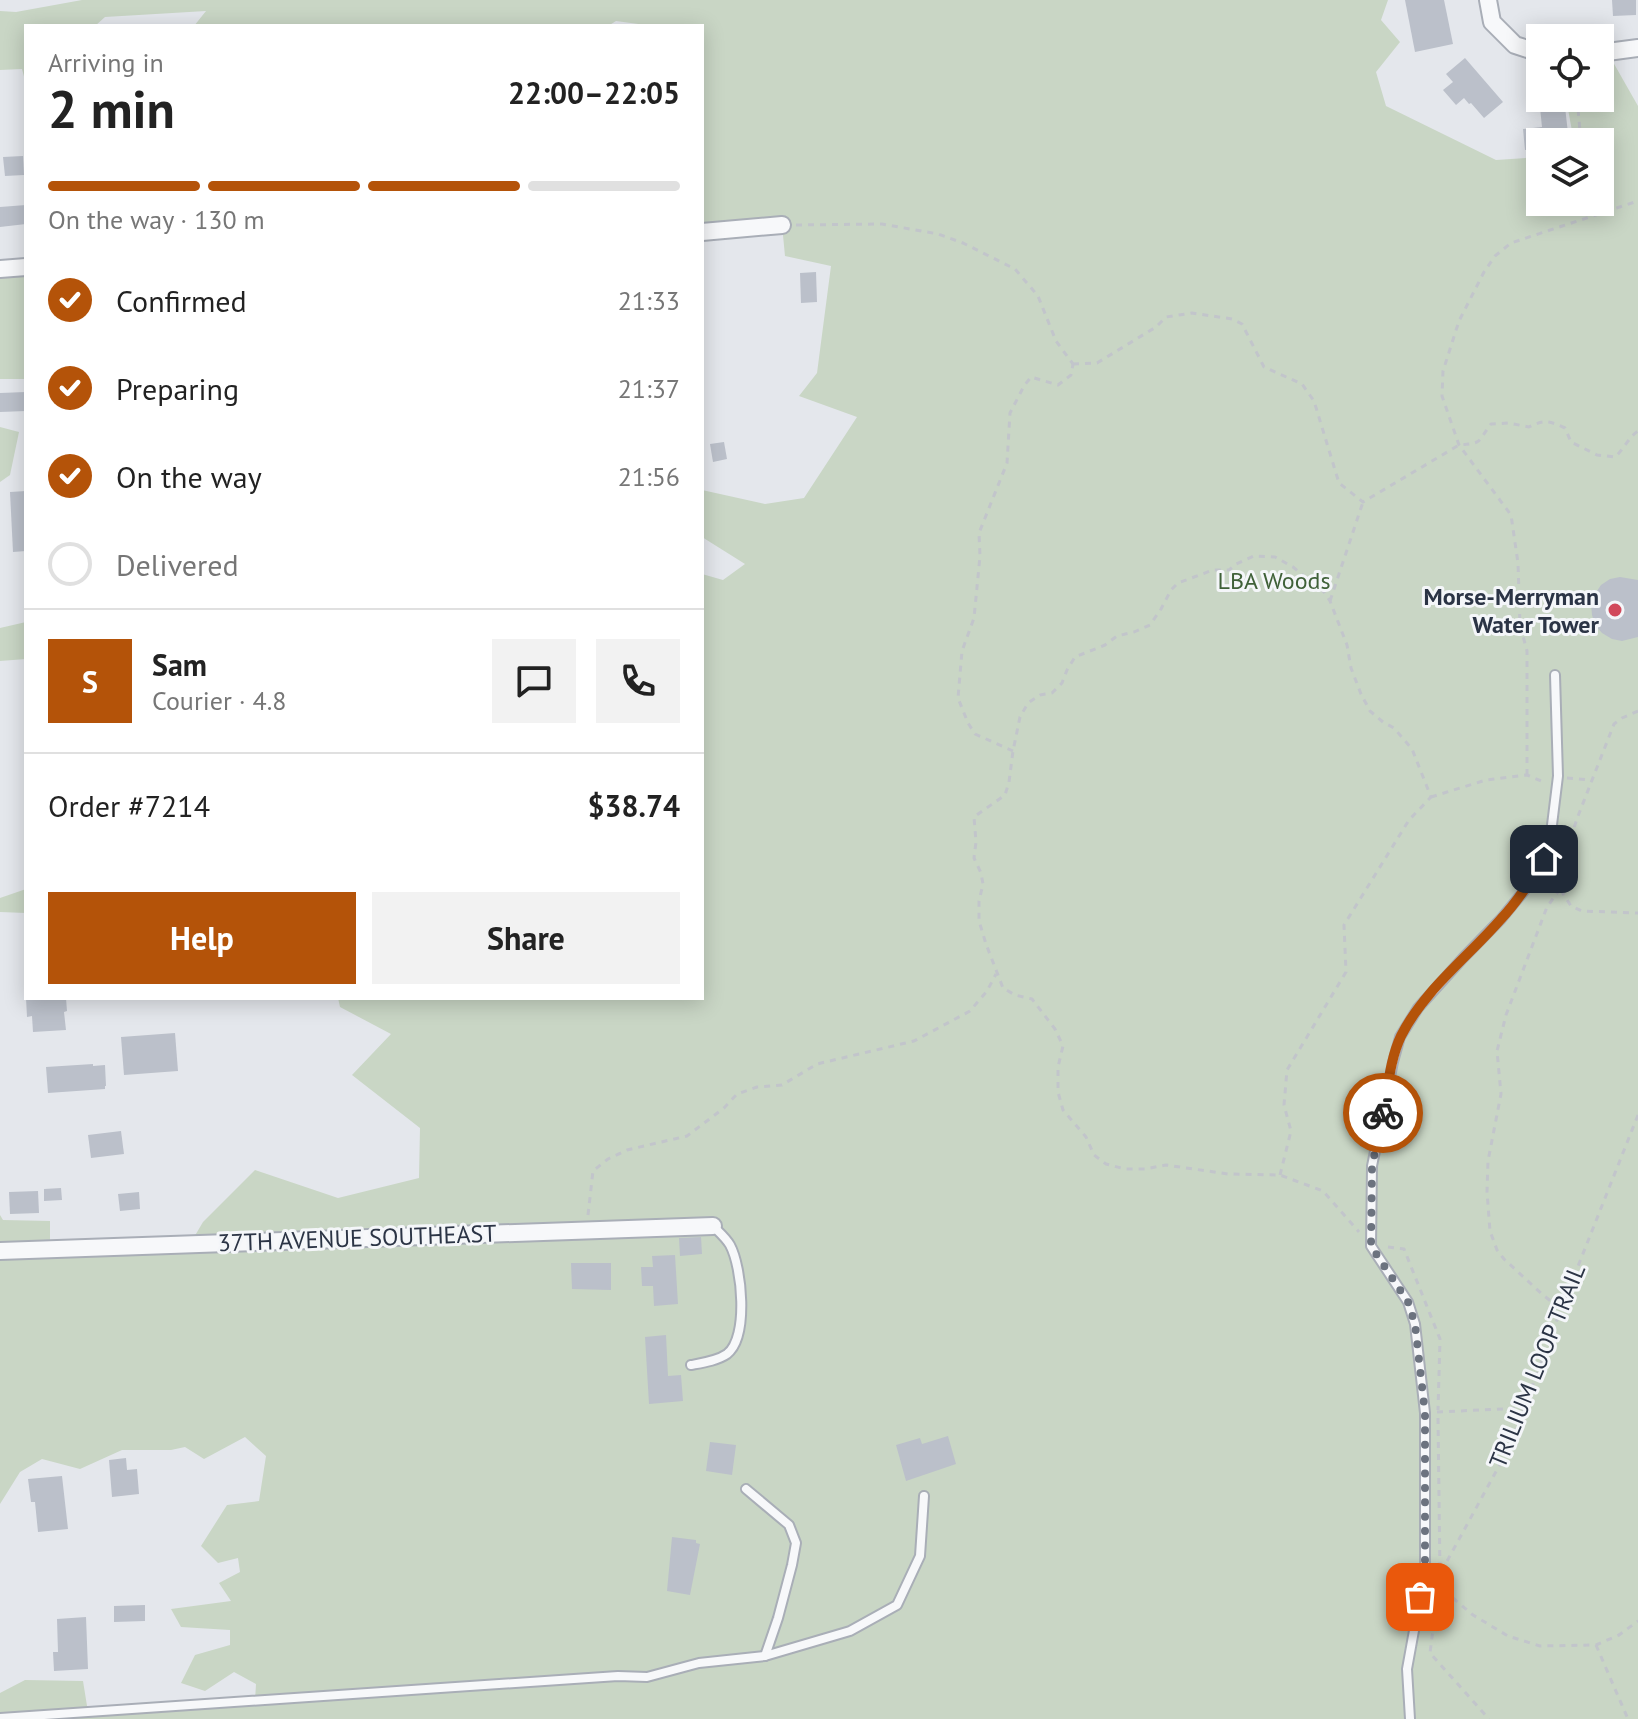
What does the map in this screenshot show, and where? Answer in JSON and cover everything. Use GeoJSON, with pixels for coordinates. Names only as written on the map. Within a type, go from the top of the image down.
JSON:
{"type":"FeatureCollection","features":[{"type":"Feature","properties":{"kind":"street"},"geometry":{"type":"LineString","coordinates":[[1488,0],[1492,22],[1515,45],[1526,49]]}},
{"type":"Feature","properties":{"kind":"street"},"geometry":{"type":"LineString","coordinates":[[1614,51],[1638,48]]}},
{"type":"Feature","properties":{"kind":"street"},"geometry":{"type":"LineString","coordinates":[[704,232],[782,225]]}},
{"type":"Feature","properties":{"kind":"street"},"geometry":{"type":"LineString","coordinates":[[0,269],[24,267]]}},
{"type":"Feature","properties":{"kind":"street","name":"37TH AVENUE SOUTHEAST"},"geometry":{"type":"LineString","coordinates":[[0,1251],[713,1226]]}},
{"type":"Feature","properties":{"kind":"lane"},"geometry":{"type":"LineString","coordinates":[[1410,1719],[1407,1669],[1425,1570],[1425,1413],[1415,1324],[1408,1302],[1371,1246],[1372,1166],[1400,1037],[1418,1008],[1524,891],[1544,859],[1551,833],[1558,776],[1555,675]]}},
{"type":"Feature","properties":{"kind":"lane"},"geometry":{"type":"LineString","coordinates":[[691,1365],[725,1355],[732,1348],[741,1321],[734,1257],[729,1243],[713,1226]]}},
{"type":"Feature","properties":{"kind":"lane"},"geometry":{"type":"LineString","coordinates":[[746,1489],[789,1525],[796,1543],[778,1618],[765,1656]]}},
{"type":"Feature","properties":{"kind":"lane"},"geometry":{"type":"LineString","coordinates":[[0,1718],[602,1677],[647,1677],[699,1663],[765,1656],[850,1631],[897,1605],[920,1556],[924,1496]]}},
{"type":"Feature","properties":{"kind":"path"},"geometry":{"type":"LineString","coordinates":[[1614,210],[1638,201]]}},
{"type":"Feature","properties":{"kind":"path"},"geometry":{"type":"LineString","coordinates":[[1527,775],[1527,651],[1520,625],[1518,563],[1511,515],[1459,445],[1442,396],[1443,371],[1459,321],[1495,256],[1511,243],[1595,216]]}},
{"type":"Feature","properties":{"kind":"path"},"geometry":{"type":"LineString","coordinates":[[782,225],[882,224],[938,234],[963,243],[1015,269],[1038,296],[1056,341],[1073,364],[1071,375],[1058,385],[1031,377],[1024,386],[1010,413],[1007,463],[979,533],[974,618],[962,651],[958,698],[975,734],[1013,751]]}},
{"type":"Feature","properties":{"kind":"path"},"geometry":{"type":"LineString","coordinates":[[1073,364],[1097,363],[1145,334],[1166,317],[1192,313],[1232,319],[1242,324],[1264,367],[1302,384],[1314,401],[1339,483],[1363,502]]}},
{"type":"Feature","properties":{"kind":"path"},"geometry":{"type":"LineString","coordinates":[[1330,601],[1363,502],[1459,445],[1481,442],[1491,424],[1509,423],[1529,427],[1550,421],[1565,428],[1571,442],[1597,455],[1615,457],[1638,431]]}},
{"type":"Feature","properties":{"kind":"path"},"geometry":{"type":"LineString","coordinates":[[1431,797],[1412,749],[1394,728],[1370,711],[1361,694],[1330,601],[1307,578],[1275,557],[1254,556],[1229,570],[1213,570],[1178,583],[1150,625],[1117,636],[1105,645],[1075,657],[1062,683],[1052,693],[1040,695],[1028,703],[1020,717],[1005,795],[974,817],[974,858],[983,884],[979,921],[1003,988],[1032,999],[1055,1029],[1063,1046],[1058,1067],[1058,1092],[1063,1110],[1086,1137],[1094,1155],[1106,1164],[1125,1169],[1166,1165],[1228,1174],[1280,1175],[1291,1131],[1284,1105],[1287,1070],[1346,972],[1344,925],[1409,820],[1431,797],[1486,780],[1527,775],[1548,783],[1558,776],[1591,780]]}},
{"type":"Feature","properties":{"kind":"path"},"geometry":{"type":"LineString","coordinates":[[1638,711],[1614,724],[1558,875],[1560,889],[1571,906],[1582,911],[1638,913]]}},
{"type":"Feature","properties":{"kind":"path"},"geometry":{"type":"LineString","coordinates":[[1560,889],[1547,907],[1506,1015],[1497,1051],[1501,1094],[1488,1161],[1487,1192],[1490,1231],[1497,1250],[1561,1309]]}},
{"type":"Feature","properties":{"kind":"path"},"geometry":{"type":"LineString","coordinates":[[588,1229],[593,1171],[608,1159],[648,1144],[687,1136],[737,1094],[757,1087],[782,1085],[817,1064],[914,1041],[970,1011],[987,991],[996,974]]}},
{"type":"Feature","properties":{"kind":"path","name":"TRILIUM LOOP TRAIL"},"geometry":{"type":"LineString","coordinates":[[1638,1115],[1510,1446],[1440,1574],[1454,1599],[1480,1620],[1508,1636],[1540,1646],[1596,1645],[1619,1635],[1638,1621]]}},
{"type":"Feature","properties":{"kind":"path"},"geometry":{"type":"LineString","coordinates":[[1425,1413],[1524,1408]]}},
{"type":"Feature","properties":{"kind":"path"},"geometry":{"type":"LineString","coordinates":[[1596,1645],[1628,1719]]}},
{"type":"Feature","properties":{"kind":"green space","name":"LBA Woods"},"geometry":{"type":"Polygon","coordinates":[[[82,0],[1388,0],[1381,20],[1400,42],[1376,72],[1386,106],[1496,160],[1526,158],[1526,216],[1614,216],[1614,128],[1571,128],[1569,112],[1614,112],[1614,64],[1638,106],[1638,1719],[0,1719],[0,1693],[25,1680],[83,1681],[88,1712],[255,1701],[256,1684],[234,1672],[205,1691],[181,1683],[195,1655],[230,1645],[230,1630],[181,1627],[171,1609],[231,1601],[219,1583],[240,1572],[238,1558],[218,1563],[201,1546],[227,1505],[259,1501],[266,1456],[245,1437],[204,1459],[185,1447],[122,1450],[80,1469],[42,1459],[20,1472],[0,1504],[0,1215],[3,1220],[50,1221],[50,1249],[190,1244],[203,1222],[255,1170],[338,1198],[419,1178],[420,1128],[352,1075],[391,1034],[340,1007],[338,1000],[704,1000],[704,575],[723,580],[745,564],[704,538],[704,490],[765,504],[804,498],[857,417],[799,396],[817,373],[831,266],[785,256],[782,225],[704,232],[704,24],[616,21],[611,24],[196,24],[206,11],[105,17],[97,24],[24,24],[24,76],[22,69],[0,70],[0,11],[16,12],[82,0]]]}},
{"type":"Feature","properties":{"kind":"green space"},"geometry":{"type":"Polygon","coordinates":[[[24,267],[24,379],[0,379],[0,269],[24,267]]]}},
{"type":"Feature","properties":{"kind":"green space"},"geometry":{"type":"Polygon","coordinates":[[[0,427],[19,432],[10,475],[0,482],[0,427]]]}},
{"type":"Feature","properties":{"kind":"green space"},"geometry":{"type":"Polygon","coordinates":[[[24,622],[24,659],[0,661],[0,628],[24,622]]]}},
{"type":"Feature","properties":{"kind":"green space"},"geometry":{"type":"Polygon","coordinates":[[[24,890],[24,913],[0,912],[0,898],[24,890]]]}},
{"type":"Feature","properties":{"kind":"building"},"geometry":{"type":"Polygon","coordinates":[[[1405,0],[1444,0],[1453,44],[1415,52],[1405,0]]]}},
{"type":"Feature","properties":{"kind":"building"},"geometry":{"type":"Polygon","coordinates":[[[1612,0],[1636,0],[1636,15],[1613,16],[1612,0]]]}},
{"type":"Feature","properties":{"kind":"building"},"geometry":{"type":"Polygon","coordinates":[[[1465,58],[1503,102],[1484,118],[1464,98],[1456,105],[1443,90],[1453,82],[1446,74],[1465,58]]]}},
{"type":"Feature","properties":{"kind":"building"},"geometry":{"type":"Polygon","coordinates":[[[1540,112],[1566,112],[1567,128],[1532,128],[1542,127],[1540,112]]]}},
{"type":"Feature","properties":{"kind":"building"},"geometry":{"type":"Polygon","coordinates":[[[1523,129],[1526,129],[1526,150],[1525,150],[1523,129]]]}},
{"type":"Feature","properties":{"kind":"building"},"geometry":{"type":"Polygon","coordinates":[[[23,156],[24,175],[5,176],[3,157],[23,156]]]}},
{"type":"Feature","properties":{"kind":"building"},"geometry":{"type":"Polygon","coordinates":[[[24,205],[24,224],[0,227],[0,207],[24,205]]]}},
{"type":"Feature","properties":{"kind":"building"},"geometry":{"type":"Polygon","coordinates":[[[816,272],[817,302],[801,303],[800,273],[816,272]]]}},
{"type":"Feature","properties":{"kind":"building"},"geometry":{"type":"Polygon","coordinates":[[[24,392],[24,411],[0,412],[0,393],[24,392]]]}},
{"type":"Feature","properties":{"kind":"building"},"geometry":{"type":"Polygon","coordinates":[[[724,442],[727,459],[713,462],[710,444],[724,442]]]}},
{"type":"Feature","properties":{"kind":"building"},"geometry":{"type":"Polygon","coordinates":[[[24,491],[24,551],[13,552],[10,492],[24,491]]]}},
{"type":"Feature","properties":{"kind":"building","name":"Morse-Merryman Water Tower"},"geometry":{"type":"Polygon","coordinates":[[[1620,577],[1638,580],[1638,637],[1622,641],[1612,639],[1595,625],[1591,604],[1601,585],[1620,577]]]}},
{"type":"Feature","properties":{"kind":"building"},"geometry":{"type":"Polygon","coordinates":[[[26,1000],[66,1000],[66,1030],[33,1032],[32,1016],[27,1017],[26,1000]]]}},
{"type":"Feature","properties":{"kind":"building"},"geometry":{"type":"Polygon","coordinates":[[[175,1033],[178,1071],[124,1075],[121,1037],[175,1033]]]}},
{"type":"Feature","properties":{"kind":"building"},"geometry":{"type":"Polygon","coordinates":[[[105,1065],[105,1089],[48,1093],[46,1067],[105,1065]]]}},
{"type":"Feature","properties":{"kind":"building"},"geometry":{"type":"Polygon","coordinates":[[[121,1131],[124,1154],[91,1158],[88,1135],[121,1131]]]}},
{"type":"Feature","properties":{"kind":"building"},"geometry":{"type":"Polygon","coordinates":[[[61,1188],[62,1200],[44,1201],[44,1189],[61,1188]]]}},
{"type":"Feature","properties":{"kind":"building"},"geometry":{"type":"Polygon","coordinates":[[[38,1191],[39,1213],[10,1214],[9,1192],[38,1191]]]}},
{"type":"Feature","properties":{"kind":"building"},"geometry":{"type":"Polygon","coordinates":[[[139,1192],[140,1209],[120,1211],[118,1194],[139,1192]]]}},
{"type":"Feature","properties":{"kind":"building"},"geometry":{"type":"Polygon","coordinates":[[[701,1237],[702,1254],[680,1256],[679,1238],[701,1237]]]}},
{"type":"Feature","properties":{"kind":"building"},"geometry":{"type":"Polygon","coordinates":[[[675,1255],[678,1304],[654,1306],[653,1286],[642,1286],[641,1267],[653,1267],[652,1256],[675,1255]]]}},
{"type":"Feature","properties":{"kind":"building"},"geometry":{"type":"Polygon","coordinates":[[[571,1263],[611,1263],[611,1290],[572,1289],[571,1263]]]}},
{"type":"Feature","properties":{"kind":"building"},"geometry":{"type":"Polygon","coordinates":[[[666,1335],[668,1376],[681,1375],[683,1401],[649,1404],[645,1337],[666,1335]]]}},
{"type":"Feature","properties":{"kind":"building"},"geometry":{"type":"Polygon","coordinates":[[[948,1436],[956,1464],[906,1481],[896,1445],[920,1438],[922,1444],[948,1436]]]}},
{"type":"Feature","properties":{"kind":"building"},"geometry":{"type":"Polygon","coordinates":[[[710,1442],[736,1445],[732,1475],[706,1471],[710,1442]]]}},
{"type":"Feature","properties":{"kind":"building"},"geometry":{"type":"Polygon","coordinates":[[[126,1458],[127,1470],[137,1469],[139,1494],[112,1497],[109,1460],[126,1458]]]}},
{"type":"Feature","properties":{"kind":"building"},"geometry":{"type":"Polygon","coordinates":[[[62,1476],[68,1529],[38,1532],[35,1502],[31,1502],[28,1479],[62,1476]]]}},
{"type":"Feature","properties":{"kind":"building"},"geometry":{"type":"Polygon","coordinates":[[[672,1537],[696,1540],[700,1544],[690,1595],[667,1591],[672,1537]]]}},
{"type":"Feature","properties":{"kind":"building"},"geometry":{"type":"Polygon","coordinates":[[[145,1605],[145,1621],[114,1622],[114,1606],[145,1605]]]}},
{"type":"Feature","properties":{"kind":"building"},"geometry":{"type":"Polygon","coordinates":[[[86,1617],[88,1669],[54,1671],[53,1652],[58,1652],[57,1619],[86,1617]]]}},
{"type":"Feature","properties":{"kind":"way so far"},"geometry":{"type":"LineString","coordinates":[[1383,1113],[1372,1166],[1371,1246],[1408,1302],[1415,1324],[1425,1413],[1425,1570],[1420,1597]]}},
{"type":"Feature","properties":{"kind":"place","name":"Morse-Merryman Water Tower"},"geometry":{"type":"Point","coordinates":[1615,610]}},
{"type":"Feature","properties":{"kind":"route"},"geometry":{"type":"LineString","coordinates":[[1383,1113],[1400,1037],[1418,1008],[1501,919],[1544,859]]}}]}
